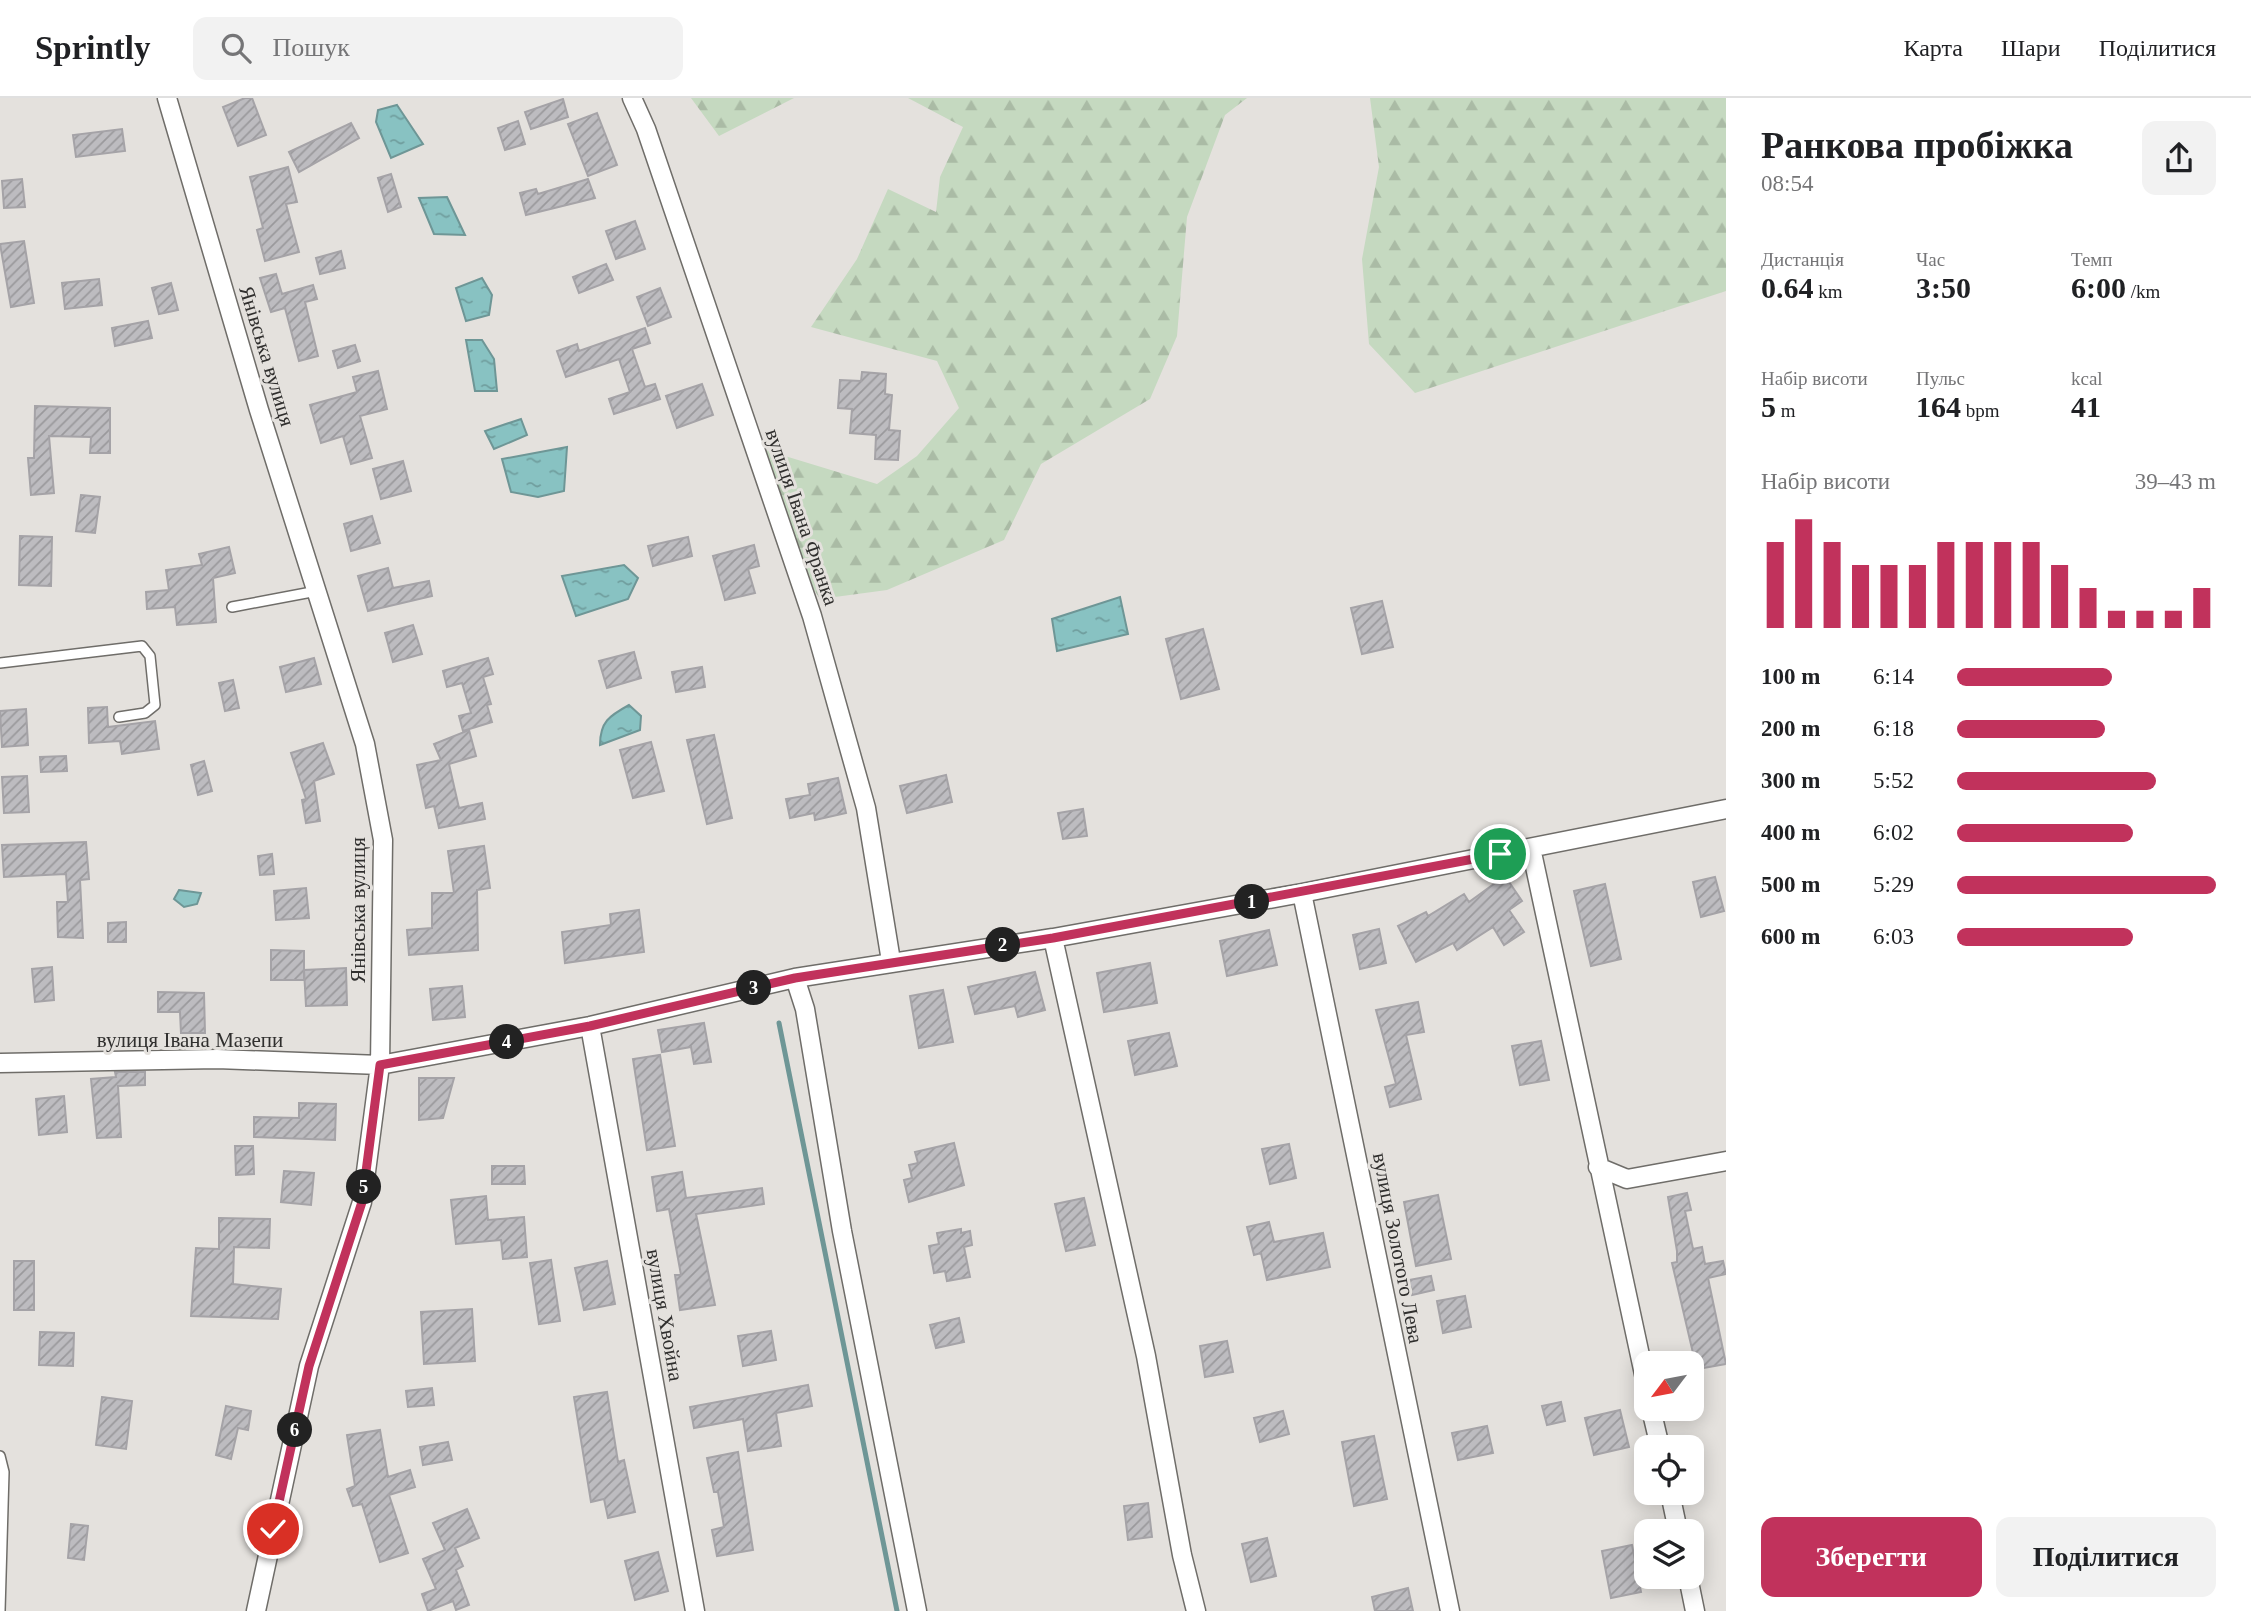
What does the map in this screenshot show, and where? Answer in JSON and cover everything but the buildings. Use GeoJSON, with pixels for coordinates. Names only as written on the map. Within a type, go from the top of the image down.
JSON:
{"type":"FeatureCollection","features":[{"type":"Feature","properties":{"kind":"street","name":"Янівська вулиця"},"geometry":{"type":"LineString","coordinates":[[167,98],[259,410],[365,744],[383,840],[380,1065],[362,1202],[309,1366],[256,1611]]}},
{"type":"Feature","properties":{"kind":"street","name":"вулиця Івана Франка"},"geometry":{"type":"LineString","coordinates":[[632,98],[646,129],[812,616],[866,808],[891,961]]}},
{"type":"Feature","properties":{"kind":"street","name":"вулиця Івана Мазепи"},"geometry":{"type":"LineString","coordinates":[[0,1063],[217,1059],[380,1065],[590,1026],[795,978],[1053,938],[1302,893],[1726,808]]}},
{"type":"Feature","properties":{"kind":"street"},"geometry":{"type":"LineString","coordinates":[[1531,848],[1639,1351]]}},
{"type":"Feature","properties":{"kind":"street","name":"вулиця Золотого Лева"},"geometry":{"type":"LineString","coordinates":[[1302,893],[1450,1611]]}},
{"type":"Feature","properties":{"kind":"street"},"geometry":{"type":"LineString","coordinates":[[1053,938],[1146,1356],[1182,1555],[1196,1611]]}},
{"type":"Feature","properties":{"kind":"street"},"geometry":{"type":"LineString","coordinates":[[795,978],[805,1009],[842,1231],[917,1611]]}},
{"type":"Feature","properties":{"kind":"street","name":"вулиця Хвойна"},"geometry":{"type":"LineString","coordinates":[[590,1026],[695,1611]]}},
{"type":"Feature","properties":{"kind":"street"},"geometry":{"type":"LineString","coordinates":[[1598,1167],[1627,1180],[1726,1161]]}},
{"type":"Feature","properties":{"kind":"street"},"geometry":{"type":"LineString","coordinates":[[1691,1589],[1696,1611]]}},
{"type":"Feature","properties":{"kind":"lane"},"geometry":{"type":"LineString","coordinates":[[232,607],[317,591]]}},
{"type":"Feature","properties":{"kind":"lane"},"geometry":{"type":"LineString","coordinates":[[0,663],[142,646],[150,656],[155,705],[145,713],[119,717]]}},
{"type":"Feature","properties":{"kind":"lane"},"geometry":{"type":"LineString","coordinates":[[0,1456],[4,1472],[0,1611]]}},
{"type":"Feature","properties":{"kind":"green space"},"geometry":{"type":"Polygon","coordinates":[[[691,98],[794,98],[719,136],[691,98]]]}},
{"type":"Feature","properties":{"kind":"green space"},"geometry":{"type":"Polygon","coordinates":[[[908,98],[1247,98],[1225,115],[1187,217],[1177,336],[1150,399],[1041,464],[1004,540],[887,590],[820,599],[781,538],[755,447],[877,484],[917,456],[959,408],[937,361],[811,327],[857,259],[888,189],[936,212],[940,177],[963,127],[908,98]]]}},
{"type":"Feature","properties":{"kind":"green space"},"geometry":{"type":"Polygon","coordinates":[[[1370,98],[1726,98],[1726,291],[1415,393],[1369,344],[1362,259],[1379,167],[1370,98]]]}},
{"type":"Feature","properties":{"kind":"water"},"geometry":{"type":"Polygon","coordinates":[[[397,105],[423,144],[391,158],[376,122],[378,110],[397,105]]]}},
{"type":"Feature","properties":{"kind":"water"},"geometry":{"type":"Polygon","coordinates":[[[447,197],[465,235],[434,234],[419,198],[447,197]]]}},
{"type":"Feature","properties":{"kind":"water"},"geometry":{"type":"Polygon","coordinates":[[[482,278],[492,295],[489,315],[466,321],[456,288],[482,278]]]}},
{"type":"Feature","properties":{"kind":"water"},"geometry":{"type":"Polygon","coordinates":[[[466,340],[482,340],[494,359],[497,391],[475,391],[466,340]]]}},
{"type":"Feature","properties":{"kind":"water"},"geometry":{"type":"Polygon","coordinates":[[[521,419],[527,435],[494,449],[485,431],[521,419]]]}},
{"type":"Feature","properties":{"kind":"water"},"geometry":{"type":"Polygon","coordinates":[[[567,447],[564,491],[538,497],[511,492],[502,459],[567,447]]]}},
{"type":"Feature","properties":{"kind":"water"},"geometry":{"type":"Polygon","coordinates":[[[624,565],[638,578],[628,599],[576,616],[562,576],[624,565]]]}},
{"type":"Feature","properties":{"kind":"water"},"geometry":{"type":"Polygon","coordinates":[[[1120,597],[1128,634],[1057,651],[1052,619],[1120,597]]]}},
{"type":"Feature","properties":{"kind":"water"},"geometry":{"type":"Polygon","coordinates":[[[629,705],[641,716],[640,730],[600,745],[607,720],[629,705]]]}},
{"type":"Feature","properties":{"kind":"water"},"geometry":{"type":"Polygon","coordinates":[[[179,890],[201,893],[197,904],[184,907],[174,899],[179,890]]]}},
{"type":"Feature","properties":{"kind":"waterway"},"geometry":{"type":"LineString","coordinates":[[779,1023],[897,1611]]}},
{"type":"Feature","properties":{"kind":"route"},"geometry":{"type":"LineString","coordinates":[[273,1529],[309,1366],[362,1202],[380,1065],[590,1026],[795,978],[1053,938],[1500,854]]}}]}
